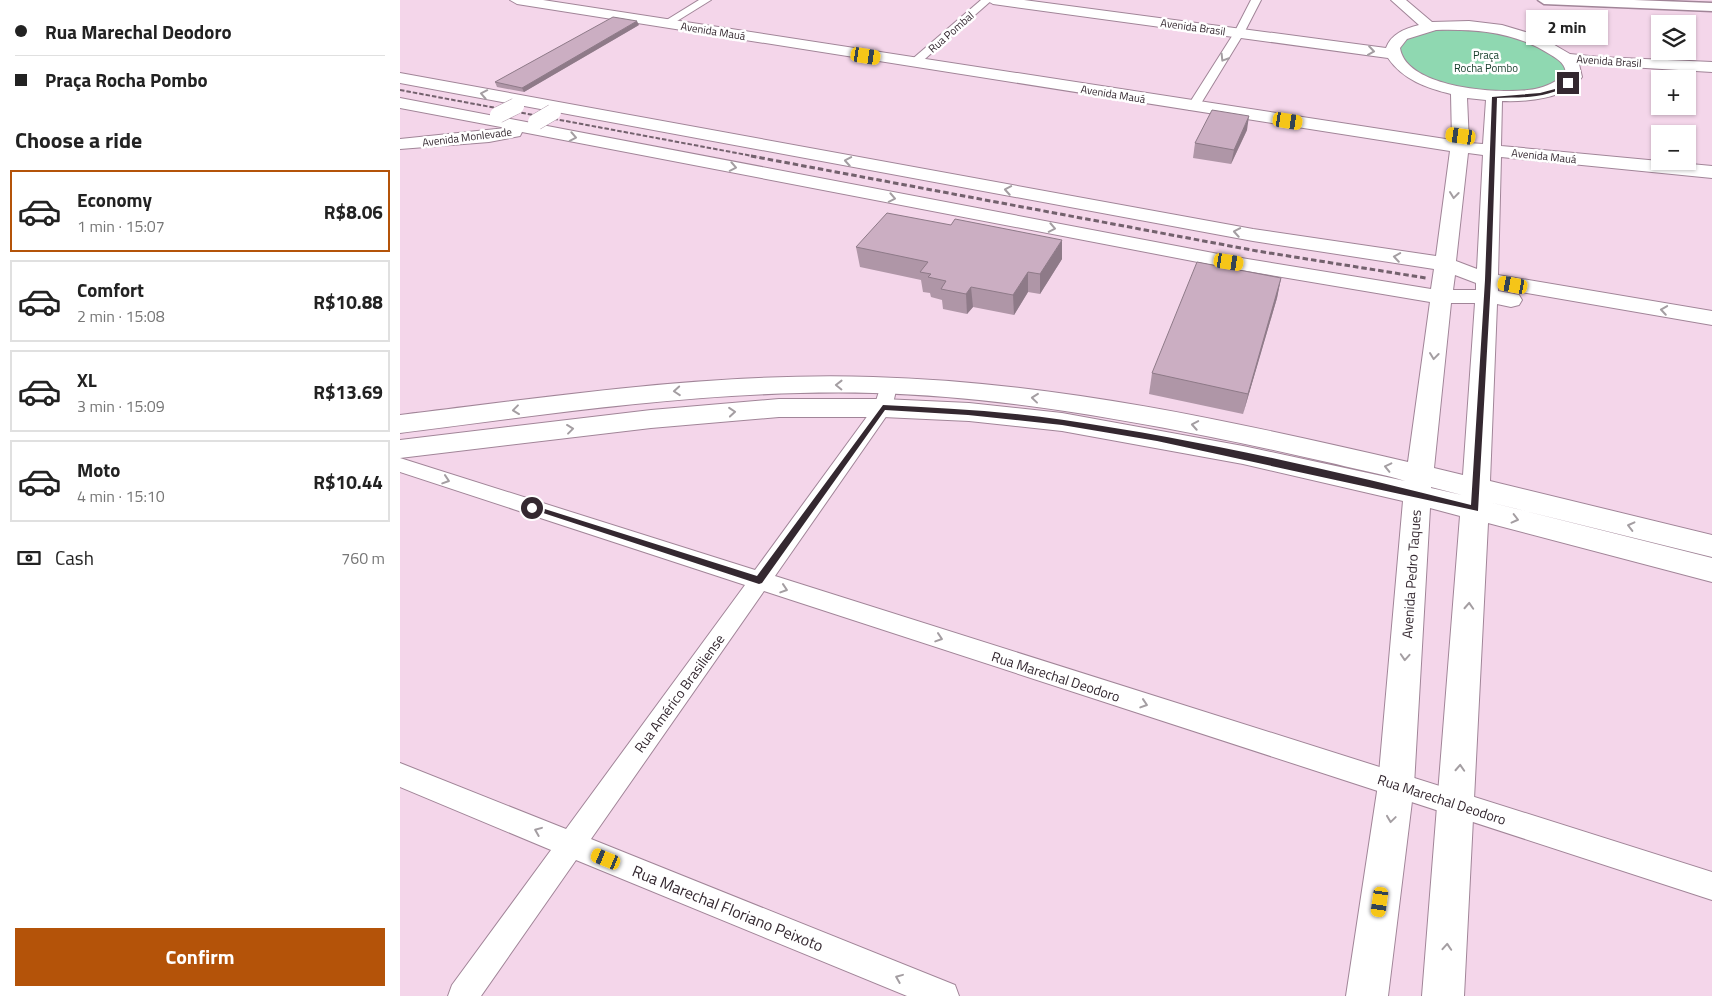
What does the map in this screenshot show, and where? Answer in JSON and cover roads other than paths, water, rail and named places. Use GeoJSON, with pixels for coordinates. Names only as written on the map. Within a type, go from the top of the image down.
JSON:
{"type":"FeatureCollection","features":[{"type":"Feature","properties":{"kind":"main road","name":"Avenida Mauá"},"geometry":{"type":"LineString","coordinates":[[516,0],[671,20],[1460,141],[1644,167],[1712,172]]}},
{"type":"Feature","properties":{"kind":"main road","name":"Avenida Mauá"},"geometry":{"type":"LineString","coordinates":[[570,0],[671,20]]}},
{"type":"Feature","properties":{"kind":"main road","name":"Avenida Brasil"},"geometry":{"type":"LineString","coordinates":[[993,0],[1394,49]]}},
{"type":"Feature","properties":{"kind":"main road","name":"Avenida Brasil"},"geometry":{"type":"LineString","coordinates":[[1058,0],[1242,29]]}},
{"type":"Feature","properties":{"kind":"main road"},"geometry":{"type":"LineString","coordinates":[[1398,0],[1429,27]]}},
{"type":"Feature","properties":{"kind":"main road"},"geometry":{"type":"LineString","coordinates":[[1437,12],[1452,25]]}},
{"type":"Feature","properties":{"kind":"main road"},"geometry":{"type":"LineString","coordinates":[[1452,25],[1503,30],[1529,37],[1551,46],[1566,58],[1574,68],[1574,77],[1557,90],[1540,94],[1494,97],[1459,92],[1415,75],[1400,64],[1394,49],[1407,33],[1429,27],[1452,25]]}},
{"type":"Feature","properties":{"kind":"main road","name":"Avenida Brasil"},"geometry":{"type":"LineString","coordinates":[[1566,58],[1599,62],[1712,67]]}},
{"type":"Feature","properties":{"kind":"main road","name":"Avenida Brasil"},"geometry":{"type":"LineString","coordinates":[[1574,77],[1604,74],[1712,78]]}},
{"type":"Feature","properties":{"kind":"main road"},"geometry":{"type":"LineString","coordinates":[[400,78],[524,104],[1253,235],[1445,264],[1487,288],[1712,334]]}},
{"type":"Feature","properties":{"kind":"main road","name":"Avenida Pedro Taques"},"geometry":{"type":"LineString","coordinates":[[1367,996],[1396,785],[1418,484],[1460,141],[1459,92]]}},
{"type":"Feature","properties":{"kind":"main road"},"geometry":{"type":"LineString","coordinates":[[1443,996],[1458,805],[1487,288],[1494,97]]}},
{"type":"Feature","properties":{"kind":"main road"},"geometry":{"type":"LineString","coordinates":[[400,103],[411,125],[493,117],[1229,262],[1441,297],[1487,288],[1712,318]]}},
{"type":"Feature","properties":{"kind":"main road","name":"Avenida Monlevade"},"geometry":{"type":"LineString","coordinates":[[411,125],[474,127],[524,104]]}},
{"type":"Feature","properties":{"kind":"main road","name":"Avenida Monlevade"},"geometry":{"type":"LineString","coordinates":[[400,144],[496,136],[531,125],[554,109]]}},
{"type":"Feature","properties":{"kind":"main road","name":"Avenida Mauá"},"geometry":{"type":"LineString","coordinates":[[1493,145],[1651,157]]}},
{"type":"Feature","properties":{"kind":"main road"},"geometry":{"type":"LineString","coordinates":[[1696,161],[1712,162]]}},
{"type":"Feature","properties":{"kind":"main road"},"geometry":{"type":"LineString","coordinates":[[400,424],[660,392],[778,384],[885,397],[968,412],[1220,440],[1418,484],[1669,547],[1712,570]]}},
{"type":"Feature","properties":{"kind":"main road"},"geometry":{"type":"LineString","coordinates":[[400,450],[651,419],[885,397]]}},
{"type":"Feature","properties":{"kind":"main road"},"geometry":{"type":"LineString","coordinates":[[1669,547],[1712,546]]}},
{"type":"Feature","properties":{"kind":"street"},"geometry":{"type":"LineString","coordinates":[[671,20],[706,0]]}},
{"type":"Feature","properties":{"kind":"street","name":"Rua Pombal"},"geometry":{"type":"LineString","coordinates":[[920,59],[987,0]]}},
{"type":"Feature","properties":{"kind":"street"},"geometry":{"type":"LineString","coordinates":[[1197,102],[1242,29],[1256,0]]}},
{"type":"Feature","properties":{"kind":"street"},"geometry":{"type":"LineString","coordinates":[[1544,0],[1712,7]]}},
{"type":"Feature","properties":{"kind":"street","name":"Rua Américo Brasiliense"},"geometry":{"type":"LineString","coordinates":[[463,996],[759,581],[885,397]]}},
{"type":"Feature","properties":{"kind":"street","name":"Rua Marechal Deodoro"},"geometry":{"type":"LineString","coordinates":[[400,465],[1712,886]]}},
{"type":"Feature","properties":{"kind":"street","name":"Rua Marechal Floriano Peixoto"},"geometry":{"type":"LineString","coordinates":[[400,775],[944,996]]}},
{"type":"Feature","properties":{"kind":"railway"},"geometry":{"type":"LineString","coordinates":[[400,90],[758,157]]}},
{"type":"Feature","properties":{"kind":"railway"},"geometry":{"type":"LineString","coordinates":[[751,156],[1257,251],[1426,278]]}},
{"type":"Feature","properties":{"kind":"park label","name":"Praça Rocha Pombo"},"geometry":{"type":"Point","coordinates":[1486,61]}}]}
